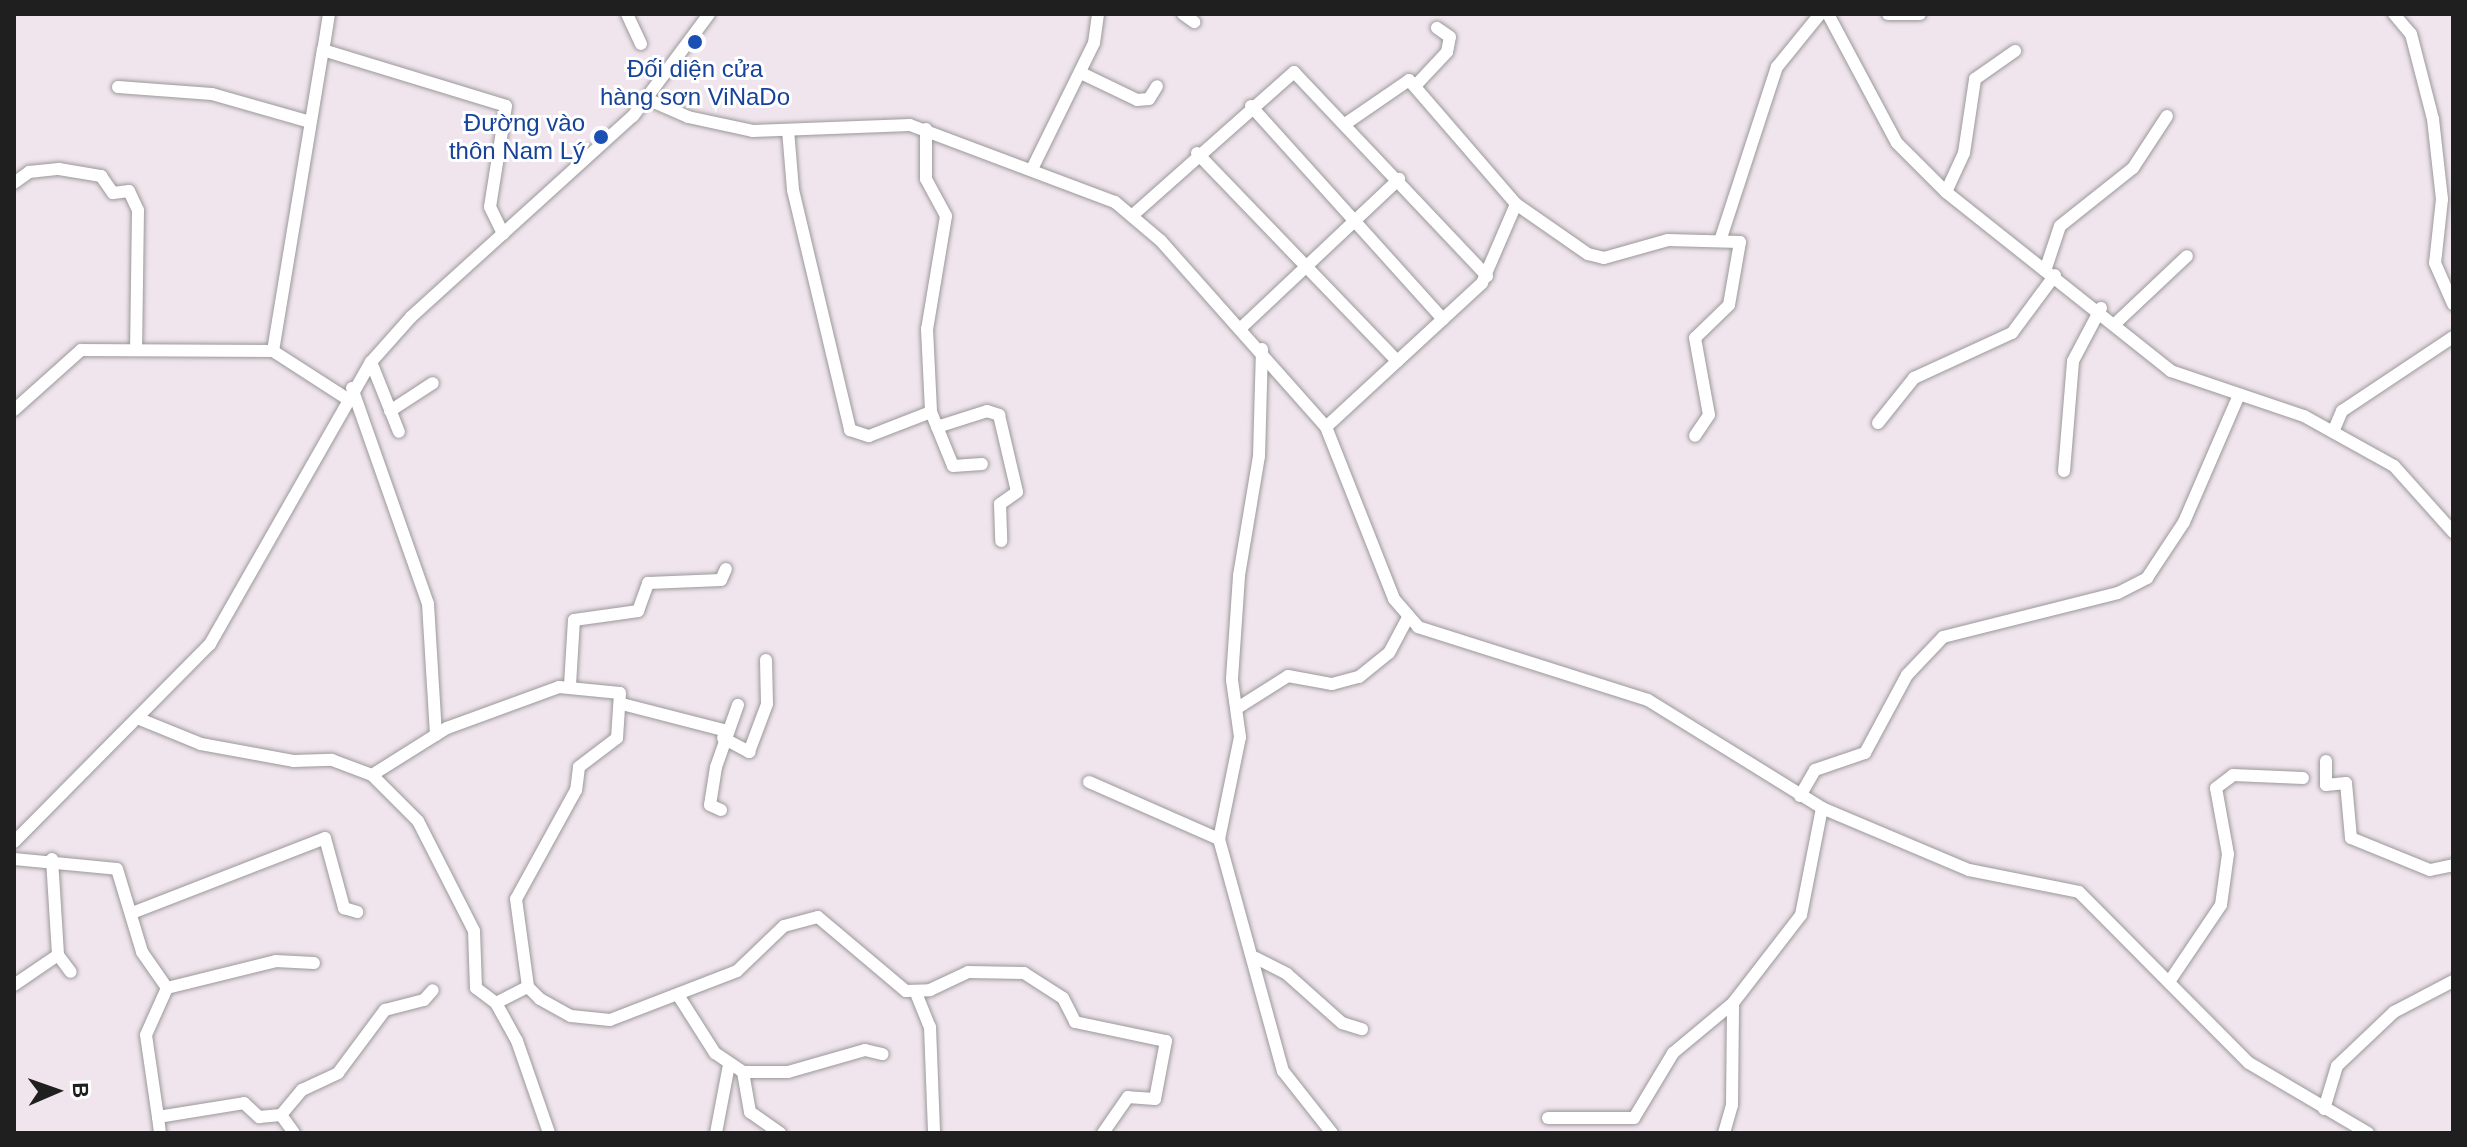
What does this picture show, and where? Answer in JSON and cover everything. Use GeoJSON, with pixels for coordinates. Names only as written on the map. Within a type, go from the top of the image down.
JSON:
{"type":"FeatureCollection","features":[{"type":"Feature","properties":{"kind":"street"},"geometry":{"type":"LineString","coordinates":[[273,351],[307,121],[329,14]]}},
{"type":"Feature","properties":{"kind":"street"},"geometry":{"type":"LineString","coordinates":[[627,14],[641,44]]}},
{"type":"Feature","properties":{"kind":"street"},"geometry":{"type":"LineString","coordinates":[[14,842],[142,720],[215,637],[349,393],[371,362],[647,99],[709,14]]}},
{"type":"Feature","properties":{"kind":"street"},"geometry":{"type":"LineString","coordinates":[[1032,169],[1081,73],[1098,14]]}},
{"type":"Feature","properties":{"kind":"street"},"geometry":{"type":"LineString","coordinates":[[1183,14],[1194,22]]}},
{"type":"Feature","properties":{"kind":"street"},"geometry":{"type":"LineString","coordinates":[[1721,238],[1777,67],[1820,14]]}},
{"type":"Feature","properties":{"kind":"street"},"geometry":{"type":"LineString","coordinates":[[1828,14],[1897,143],[1946,192],[2101,308],[2171,371],[2333,432],[2406,475],[2448,517],[2453,532]]}},
{"type":"Feature","properties":{"kind":"street"},"geometry":{"type":"LineString","coordinates":[[1888,14],[1920,14]]}},
{"type":"Feature","properties":{"kind":"street"},"geometry":{"type":"LineString","coordinates":[[2394,14],[2414,42],[2448,197],[2435,263],[2453,304]]}},
{"type":"Feature","properties":{"kind":"street"},"geometry":{"type":"LineString","coordinates":[[1417,84],[1447,52],[1450,37],[1437,28]]}},
{"type":"Feature","properties":{"kind":"street"},"geometry":{"type":"LineString","coordinates":[[323,50],[506,106],[490,207],[503,234]]}},
{"type":"Feature","properties":{"kind":"street"},"geometry":{"type":"LineString","coordinates":[[1946,192],[1964,153],[1975,79],[2015,51]]}},
{"type":"Feature","properties":{"kind":"street"},"geometry":{"type":"LineString","coordinates":[[1134,214],[1197,153],[1294,72],[1348,122],[1487,276]]}},
{"type":"Feature","properties":{"kind":"street"},"geometry":{"type":"LineString","coordinates":[[1081,73],[1137,100],[1149,99],[1157,86]]}},
{"type":"Feature","properties":{"kind":"street"},"geometry":{"type":"LineString","coordinates":[[1348,122],[1403,80],[1417,84],[1516,204],[1596,258],[1658,241],[1721,238],[1740,242],[1743,255],[1724,315],[1695,338],[1709,415],[1695,436]]}},
{"type":"Feature","properties":{"kind":"street"},"geometry":{"type":"LineString","coordinates":[[118,87],[212,94],[307,121]]}},
{"type":"Feature","properties":{"kind":"street"},"geometry":{"type":"LineString","coordinates":[[647,99],[710,124],[788,130],[926,129],[1032,169],[1134,214],[1262,349],[1326,427],[1407,619],[1433,634],[1648,700],[1822,808],[1969,870],[2079,892],[2249,1063],[2368,1133]]}},
{"type":"Feature","properties":{"kind":"street"},"geometry":{"type":"LineString","coordinates":[[1251,106],[1443,319]]}},
{"type":"Feature","properties":{"kind":"street"},"geometry":{"type":"LineString","coordinates":[[1878,423],[1914,378],[2012,333],[2051,272],[2060,226],[2133,168],[2167,116]]}},
{"type":"Feature","properties":{"kind":"street"},"geometry":{"type":"LineString","coordinates":[[926,129],[926,179],[946,216],[927,329],[931,412],[953,466],[982,464]]}},
{"type":"Feature","properties":{"kind":"street"},"geometry":{"type":"LineString","coordinates":[[788,130],[793,190],[850,430],[869,436],[931,412]]}},
{"type":"Feature","properties":{"kind":"street"},"geometry":{"type":"LineString","coordinates":[[1197,153],[1397,361]]}},
{"type":"Feature","properties":{"kind":"street"},"geometry":{"type":"LineString","coordinates":[[14,183],[29,172],[59,169],[101,176],[113,193],[129,191],[138,210],[136,349]]}},
{"type":"Feature","properties":{"kind":"street"},"geometry":{"type":"LineString","coordinates":[[1242,327],[1399,179]]}},
{"type":"Feature","properties":{"kind":"street"},"geometry":{"type":"LineString","coordinates":[[1326,427],[1487,276],[1516,204]]}},
{"type":"Feature","properties":{"kind":"street"},"geometry":{"type":"LineString","coordinates":[[2117,322],[2187,256]]}},
{"type":"Feature","properties":{"kind":"street"},"geometry":{"type":"LineString","coordinates":[[2064,471],[2071,370],[2101,308]]}},
{"type":"Feature","properties":{"kind":"street"},"geometry":{"type":"LineString","coordinates":[[2333,432],[2342,411],[2453,337]]}},
{"type":"Feature","properties":{"kind":"street"},"geometry":{"type":"LineString","coordinates":[[14,410],[76,352],[136,349],[273,351],[349,393],[428,604],[436,735]]}},
{"type":"Feature","properties":{"kind":"street"},"geometry":{"type":"LineString","coordinates":[[1262,349],[1260,453],[1239,576],[1232,680],[1239,707],[1219,839],[1256,958],[1283,1071],[1332,1133]]}},
{"type":"Feature","properties":{"kind":"street"},"geometry":{"type":"LineString","coordinates":[[371,362],[399,432]]}},
{"type":"Feature","properties":{"kind":"street"},"geometry":{"type":"LineString","coordinates":[[390,411],[433,383]]}},
{"type":"Feature","properties":{"kind":"street"},"geometry":{"type":"LineString","coordinates":[[1800,796],[1815,770],[1865,753],[1907,675],[1943,637],[2118,593],[2147,578],[2184,522],[2239,395]]}},
{"type":"Feature","properties":{"kind":"street"},"geometry":{"type":"LineString","coordinates":[[937,427],[980,412],[999,415],[1017,492],[1000,504],[1001,541]]}},
{"type":"Feature","properties":{"kind":"street"},"geometry":{"type":"LineString","coordinates":[[570,685],[574,620],[638,611],[648,583],[718,580],[726,569]]}},
{"type":"Feature","properties":{"kind":"street"},"geometry":{"type":"LineString","coordinates":[[1239,707],[1288,676],[1332,684],[1359,677],[1389,653],[1407,619]]}},
{"type":"Feature","properties":{"kind":"street"},"geometry":{"type":"LineString","coordinates":[[622,704],[725,735],[749,752],[767,704],[766,660]]}},
{"type":"Feature","properties":{"kind":"street"},"geometry":{"type":"LineString","coordinates":[[372,775],[436,735],[570,685],[620,693],[622,704],[617,738],[579,767],[576,790],[519,886],[515,924],[528,987],[555,1009],[600,1021],[737,971],[784,926],[818,917],[874,970],[916,993],[930,1027],[934,1133]]}},
{"type":"Feature","properties":{"kind":"street"},"geometry":{"type":"LineString","coordinates":[[721,810],[710,805],[725,735],[738,705]]}},
{"type":"Feature","properties":{"kind":"street"},"geometry":{"type":"LineString","coordinates":[[142,720],[201,744],[294,761],[332,760],[372,775],[418,821],[474,931],[476,988],[496,1003],[531,1068],[547,1131]]}},
{"type":"Feature","properties":{"kind":"street"},"geometry":{"type":"LineString","coordinates":[[2326,761],[2326,785],[2346,783],[2351,838],[2430,870],[2453,865]]}},
{"type":"Feature","properties":{"kind":"street"},"geometry":{"type":"LineString","coordinates":[[2169,982],[2221,905],[2228,854],[2216,788],[2233,775],[2303,778]]}},
{"type":"Feature","properties":{"kind":"street"},"geometry":{"type":"LineString","coordinates":[[1089,782],[1219,839]]}},
{"type":"Feature","properties":{"kind":"street"},"geometry":{"type":"LineString","coordinates":[[1548,1118],[1634,1118],[1673,1053],[1733,1003],[1801,915],[1822,808]]}},
{"type":"Feature","properties":{"kind":"street"},"geometry":{"type":"LineString","coordinates":[[132,913],[325,838],[344,908],[357,912]]}},
{"type":"Feature","properties":{"kind":"street"},"geometry":{"type":"LineString","coordinates":[[14,859],[52,859],[117,869],[142,952],[167,988]]}},
{"type":"Feature","properties":{"kind":"street"},"geometry":{"type":"LineString","coordinates":[[52,859],[58,955],[71,972]]}},
{"type":"Feature","properties":{"kind":"street"},"geometry":{"type":"LineString","coordinates":[[14,985],[58,955]]}},
{"type":"Feature","properties":{"kind":"street"},"geometry":{"type":"LineString","coordinates":[[1256,958],[1287,974],[1342,1023],[1362,1029]]}},
{"type":"Feature","properties":{"kind":"street"},"geometry":{"type":"LineString","coordinates":[[167,988],[232,978],[276,961],[314,963]]}},
{"type":"Feature","properties":{"kind":"street"},"geometry":{"type":"LineString","coordinates":[[916,993],[968,972],[1024,973],[1063,998],[1071,1020],[1166,1041],[1155,1099],[1128,1097],[1103,1133]]}},
{"type":"Feature","properties":{"kind":"street"},"geometry":{"type":"LineString","coordinates":[[2324,1109],[2337,1066],[2394,1012],[2453,981]]}},
{"type":"Feature","properties":{"kind":"street"},"geometry":{"type":"LineString","coordinates":[[496,1003],[528,987]]}},
{"type":"Feature","properties":{"kind":"street"},"geometry":{"type":"LineString","coordinates":[[160,1133],[146,1035],[167,988]]}},
{"type":"Feature","properties":{"kind":"street"},"geometry":{"type":"LineString","coordinates":[[158,1117],[244,1103],[259,1117],[281,1115],[302,1090],[338,1073],[385,1010],[433,990]]}},
{"type":"Feature","properties":{"kind":"street"},"geometry":{"type":"LineString","coordinates":[[678,995],[729,1065],[743,1072],[788,1072],[865,1050],[883,1054]]}},
{"type":"Feature","properties":{"kind":"street"},"geometry":{"type":"LineString","coordinates":[[1724,1133],[1732,1105],[1733,1003]]}},
{"type":"Feature","properties":{"kind":"street"},"geometry":{"type":"LineString","coordinates":[[716,1133],[729,1065]]}},
{"type":"Feature","properties":{"kind":"street"},"geometry":{"type":"LineString","coordinates":[[743,1072],[744,1103],[780,1133]]}},
{"type":"Feature","properties":{"kind":"street"},"geometry":{"type":"LineString","coordinates":[[281,1115],[294,1133]]}},
{"type":"Feature","properties":{"kind":"place","name":"Đối diện cửa hàng sơn ViNaDo"},"geometry":{"type":"Point","coordinates":[695,42]}},
{"type":"Feature","properties":{"kind":"place","name":"Đường vào thôn Nam Lý"},"geometry":{"type":"Point","coordinates":[601,137]}}]}
